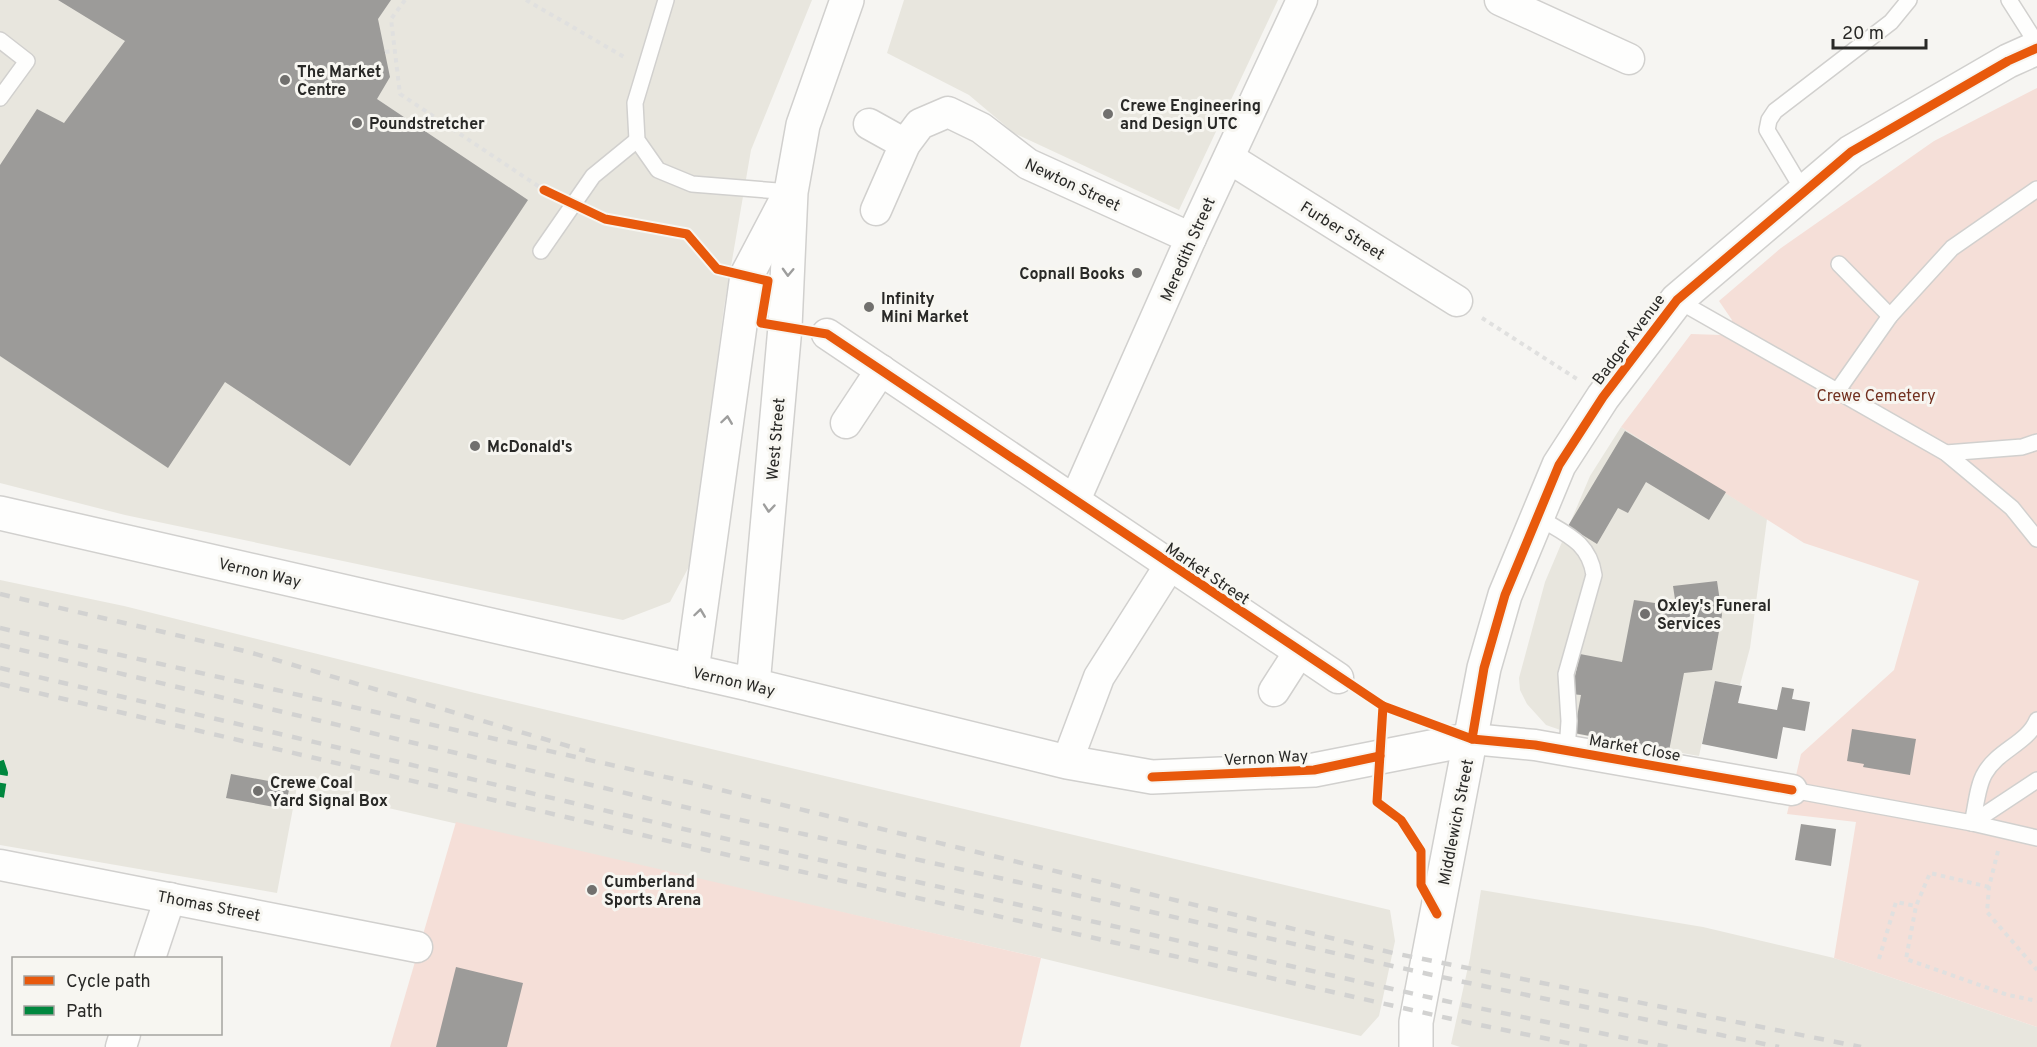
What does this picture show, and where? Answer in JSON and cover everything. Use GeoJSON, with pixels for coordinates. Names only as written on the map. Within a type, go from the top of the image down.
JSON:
{"type":"FeatureCollection","features":[{"type":"Feature","properties":{"kind":"main road","name":"West Street"},"geometry":{"type":"LineString","coordinates":[[753,685],[785,327],[791,192],[803,125],[848,0]]}},
{"type":"Feature","properties":{"kind":"main road","name":"Badger Avenue"},"geometry":{"type":"LineString","coordinates":[[1472,739],[1484,668],[1506,595],[1558,465],[1603,397],[1677,300],[1851,152],[2008,61],[2037,48]]}},
{"type":"Feature","properties":{"kind":"main road","name":"West Street"},"geometry":{"type":"LineString","coordinates":[[693,671],[747,275],[791,192]]}},
{"type":"Feature","properties":{"kind":"main road","name":"Vernon Way"},"geometry":{"type":"LineString","coordinates":[[0,513],[753,685],[1067,762],[1152,777],[1314,770],[1472,739]]}},
{"type":"Feature","properties":{"kind":"main road","name":"Middlewich Street"},"geometry":{"type":"LineString","coordinates":[[1416,1047],[1416,1022],[1472,739]]}},
{"type":"Feature","properties":{"kind":"street","name":"Meredith Street"},"geometry":{"type":"LineString","coordinates":[[1075,500],[1191,237],[1302,0]]}},
{"type":"Feature","properties":{"kind":"street"},"geometry":{"type":"LineString","coordinates":[[1500,0],[1629,59]]}},
{"type":"Feature","properties":{"kind":"street","name":"Newton Street"},"geometry":{"type":"LineString","coordinates":[[876,210],[905,144],[920,124],[948,112],[981,128],[1028,164],[1191,237]]}},
{"type":"Feature","properties":{"kind":"street"},"geometry":{"type":"LineString","coordinates":[[869,124],[905,144]]}},
{"type":"Feature","properties":{"kind":"street","name":"Furber Street"},"geometry":{"type":"LineString","coordinates":[[1229,158],[1456,301]]}},
{"type":"Feature","properties":{"kind":"street","name":"Market Street"},"geometry":{"type":"LineString","coordinates":[[827,334],[1338,678]]}},
{"type":"Feature","properties":{"kind":"street"},"geometry":{"type":"LineString","coordinates":[[846,423],[880,370]]}},
{"type":"Feature","properties":{"kind":"street"},"geometry":{"type":"LineString","coordinates":[[1067,762],[1099,677],[1170,564]]}},
{"type":"Feature","properties":{"kind":"street"},"geometry":{"type":"LineString","coordinates":[[1274,690],[1299,652]]}},
{"type":"Feature","properties":{"kind":"street","name":"Market Close"},"geometry":{"type":"LineString","coordinates":[[1472,739],[1567,751],[1792,790]]}},
{"type":"Feature","properties":{"kind":"street","name":"Thomas Street"},"geometry":{"type":"LineString","coordinates":[[0,865],[417,946]]}},
{"type":"Feature","properties":{"kind":"street"},"geometry":{"type":"LineString","coordinates":[[150,957],[170,898]]}},
{"type":"Feature","properties":{"kind":"lane"},"geometry":{"type":"LineString","coordinates":[[666,0],[634,103],[637,140],[657,170],[692,184],[791,192]]}},
{"type":"Feature","properties":{"kind":"lane"},"geometry":{"type":"LineString","coordinates":[[1804,192],[1767,130],[1769,120],[1775,111],[1891,22],[1909,0]]}},
{"type":"Feature","properties":{"kind":"lane"},"geometry":{"type":"LineString","coordinates":[[2009,0],[2037,44]]}},
{"type":"Feature","properties":{"kind":"lane"},"geometry":{"type":"LineString","coordinates":[[0,40],[27,61],[0,98]]}},
{"type":"Feature","properties":{"kind":"lane"},"geometry":{"type":"LineString","coordinates":[[541,251],[572,203],[593,176],[637,140]]}},
{"type":"Feature","properties":{"kind":"lane"},"geometry":{"type":"LineString","coordinates":[[1838,390],[1890,316],[1952,248],[2037,189]]}},
{"type":"Feature","properties":{"kind":"lane"},"geometry":{"type":"LineString","coordinates":[[1839,264],[1890,316]]}},
{"type":"Feature","properties":{"kind":"lane"},"geometry":{"type":"LineString","coordinates":[[1677,300],[1946,453],[2012,508],[2037,539]]}},
{"type":"Feature","properties":{"kind":"lane"},"geometry":{"type":"LineString","coordinates":[[1946,453],[2022,447],[2037,442]]}},
{"type":"Feature","properties":{"kind":"lane"},"geometry":{"type":"LineString","coordinates":[[1538,516],[1584,546],[1592,559],[1594,575],[1566,674],[1569,721],[1567,751]]}},
{"type":"Feature","properties":{"kind":"lane"},"geometry":{"type":"LineString","coordinates":[[1972,823],[1984,774],[2002,753],[2033,731],[2037,720]]}},
{"type":"Feature","properties":{"kind":"lane"},"geometry":{"type":"LineString","coordinates":[[1972,823],[2037,780]]}},
{"type":"Feature","properties":{"kind":"lane"},"geometry":{"type":"LineString","coordinates":[[1792,790],[1972,823],[2037,838]]}},
{"type":"Feature","properties":{"kind":"path"},"geometry":{"type":"LineString","coordinates":[[405,0],[392,20],[400,94],[544,190],[572,203]]}},
{"type":"Feature","properties":{"kind":"path"},"geometry":{"type":"LineString","coordinates":[[526,0],[645,68]]}},
{"type":"Feature","properties":{"kind":"path"},"geometry":{"type":"LineString","coordinates":[[385,52],[395,51]]}},
{"type":"Feature","properties":{"kind":"path"},"geometry":{"type":"LineString","coordinates":[[1456,301],[1603,397]]}},
{"type":"Feature","properties":{"kind":"path"},"geometry":{"type":"LineString","coordinates":[[2003,830],[1989,887],[1987,912],[2037,970]]}},
{"type":"Feature","properties":{"kind":"path"},"geometry":{"type":"LineString","coordinates":[[1989,887],[1930,873],[1916,906],[1906,958],[2008,995],[2037,1001]]}},
{"type":"Feature","properties":{"kind":"path"},"geometry":{"type":"LineString","coordinates":[[1879,959],[1896,902],[1916,906]]}},
{"type":"Feature","properties":{"kind":"shaded area"},"geometry":{"type":"Polygon","coordinates":[[[0,0],[812,0],[751,150],[724,307],[692,561],[670,602],[623,620],[125,515],[0,483],[0,0]]]}},
{"type":"Feature","properties":{"kind":"shaded area","name":"Crewe Engineering and Design UTC"},"geometry":{"type":"Polygon","coordinates":[[[904,0],[1278,0],[1179,210],[1014,133],[969,95],[887,53],[904,0]]]}},
{"type":"Feature","properties":{"kind":"shaded area","name":"Oxley's Funeral Services"},"geometry":{"type":"Polygon","coordinates":[[[1621,427],[1767,519],[1750,648],[1740,685],[1715,681],[1699,756],[1569,733],[1546,725],[1527,704],[1520,690],[1519,678],[1545,582],[1590,476],[1621,427]]]}},
{"type":"Feature","properties":{"kind":"shaded area"},"geometry":{"type":"Polygon","coordinates":[[[0,580],[124,606],[475,693],[1390,910],[1395,941],[1379,1016],[1361,1036],[1041,958],[297,787],[277,893],[0,845],[0,580]]]}},
{"type":"Feature","properties":{"kind":"shaded area"},"geometry":{"type":"Polygon","coordinates":[[[1481,890],[1703,927],[1834,958],[2037,1027],[2037,1047],[1460,1047],[1451,1044],[1470,958],[1481,890]]]}},
{"type":"Feature","properties":{"kind":"green space","name":"Crewe Cemetery"},"geometry":{"type":"Polygon","coordinates":[[[2037,88],[2037,1027],[1834,958],[1856,822],[1787,814],[1801,754],[1894,670],[1919,581],[1804,543],[1621,427],[1691,334],[1722,335],[1732,320],[1719,301],[1781,248],[1934,141],[2037,88]]]}},
{"type":"Feature","properties":{"kind":"green space","name":"Cumberland Sports Arena"},"geometry":{"type":"Polygon","coordinates":[[[456,822],[1041,958],[1020,1047],[390,1047],[456,822]]]}},
{"type":"Feature","properties":{"kind":"building"},"geometry":{"type":"Polygon","coordinates":[[[58,0],[391,0],[378,19],[390,77],[377,99],[528,200],[350,466],[225,382],[168,468],[0,356],[0,165],[37,109],[64,123],[125,41],[58,0]]]}},
{"type":"Feature","properties":{"kind":"building"},"geometry":{"type":"Polygon","coordinates":[[[1625,431],[1726,492],[1709,520],[1646,482],[1628,513],[1618,508],[1597,544],[1568,526],[1625,431]]]}},
{"type":"Feature","properties":{"kind":"building"},"geometry":{"type":"Polygon","coordinates":[[[1717,581],[1722,615],[1712,670],[1684,673],[1669,751],[1574,733],[1581,695],[1571,694],[1580,654],[1622,662],[1634,600],[1676,606],[1673,586],[1717,581]]]}},
{"type":"Feature","properties":{"kind":"building"},"geometry":{"type":"Polygon","coordinates":[[[1715,681],[1742,686],[1738,703],[1777,710],[1782,687],[1794,689],[1792,699],[1810,702],[1805,731],[1783,727],[1777,759],[1702,744],[1715,681]]]}},
{"type":"Feature","properties":{"kind":"building"},"geometry":{"type":"Polygon","coordinates":[[[1852,729],[1916,739],[1910,775],[1863,767],[1864,764],[1847,761],[1852,729]]]}},
{"type":"Feature","properties":{"kind":"building","name":"Crewe Coal Yard Signal Box"},"geometry":{"type":"Polygon","coordinates":[[[231,774],[290,785],[285,809],[226,798],[231,774]]]}},
{"type":"Feature","properties":{"kind":"building"},"geometry":{"type":"Polygon","coordinates":[[[1801,824],[1836,829],[1831,866],[1795,860],[1801,824]]]}},
{"type":"Feature","properties":{"kind":"building"},"geometry":{"type":"Polygon","coordinates":[[[456,967],[523,983],[507,1047],[436,1047],[456,967]]]}},
{"type":"Feature","properties":{"kind":"railway"},"geometry":{"type":"LineString","coordinates":[[0,594],[249,652],[585,751]]}},
{"type":"Feature","properties":{"kind":"railway"},"geometry":{"type":"LineString","coordinates":[[0,628],[692,783],[1393,953],[1861,1047]]}},
{"type":"Feature","properties":{"kind":"railway"},"geometry":{"type":"LineString","coordinates":[[0,645],[714,814],[1464,982],[1779,1047]]}},
{"type":"Feature","properties":{"kind":"railway"},"geometry":{"type":"LineString","coordinates":[[0,668],[709,835],[1459,1004],[1668,1047]]}},
{"type":"Feature","properties":{"kind":"railway"},"geometry":{"type":"LineString","coordinates":[[0,684],[706,850],[1456,1020],[1587,1047]]}},
{"type":"Feature","properties":{"kind":"marked path"},"geometry":{"type":"LineString","coordinates":[[0,761],[4,773],[0,797]]}},
{"type":"Feature","properties":{"kind":"cycle path"},"geometry":{"type":"LineString","coordinates":[[1472,739],[1484,668],[1505,595],[1559,465],[1603,397],[1677,300],[1851,152],[2008,61],[2037,48]]}},
{"type":"Feature","properties":{"kind":"cycle path"},"geometry":{"type":"LineString","coordinates":[[544,190],[605,219],[687,234],[717,269],[768,281],[761,323],[827,334],[1383,706],[1377,802],[1401,820],[1421,851],[1421,885],[1437,914]]}},
{"type":"Feature","properties":{"kind":"cycle path"},"geometry":{"type":"LineString","coordinates":[[1383,706],[1472,739],[1535,745],[1792,790]]}},
{"type":"Feature","properties":{"kind":"cycle path"},"geometry":{"type":"LineString","coordinates":[[1152,777],[1314,770],[1380,756]]}},
{"type":"Feature","properties":{"kind":"place","name":"The Market Centre"},"geometry":{"type":"Point","coordinates":[285,80]}},
{"type":"Feature","properties":{"kind":"place","name":"Crewe Engineering and Design UTC"},"geometry":{"type":"Point","coordinates":[1108,114]}},
{"type":"Feature","properties":{"kind":"place","name":"Poundstretcher"},"geometry":{"type":"Point","coordinates":[357,123]}},
{"type":"Feature","properties":{"kind":"place","name":"Copnall Books"},"geometry":{"type":"Point","coordinates":[1137,273]}},
{"type":"Feature","properties":{"kind":"place","name":"Infinity Mini Market"},"geometry":{"type":"Point","coordinates":[869,307]}},
{"type":"Feature","properties":{"kind":"place","name":"McDonald's"},"geometry":{"type":"Point","coordinates":[475,446]}},
{"type":"Feature","properties":{"kind":"place","name":"Oxley's Funeral Services"},"geometry":{"type":"Point","coordinates":[1645,614]}},
{"type":"Feature","properties":{"kind":"place","name":"Crewe Coal Yard Signal Box"},"geometry":{"type":"Point","coordinates":[258,791]}},
{"type":"Feature","properties":{"kind":"place","name":"Cumberland Sports Arena"},"geometry":{"type":"Point","coordinates":[592,890]}}]}
